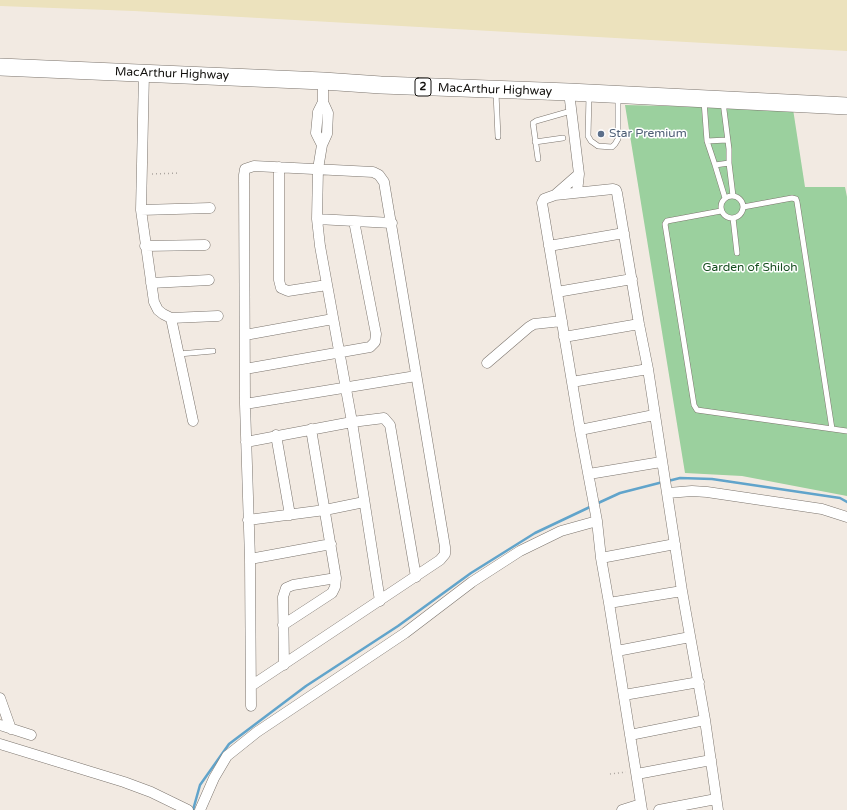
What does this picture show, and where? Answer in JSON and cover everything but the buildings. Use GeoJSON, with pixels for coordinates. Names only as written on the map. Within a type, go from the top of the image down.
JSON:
{"type":"FeatureCollection","features":[{"type":"Feature","properties":{"kind":"highway","name":"MacArthur Highway"},"geometry":{"type":"LineString","coordinates":[[0,67],[323,80],[381,86],[569,92],[847,106]]}},
{"type":"Feature","properties":{"kind":"street"},"geometry":{"type":"LineString","coordinates":[[144,73],[141,210],[154,302],[158,310],[171,318],[218,316]]}},
{"type":"Feature","properties":{"kind":"street"},"geometry":{"type":"LineString","coordinates":[[323,80],[324,102],[328,113],[328,118],[327,134],[322,145],[318,169],[317,219],[326,285],[352,422],[380,601]]}},
{"type":"Feature","properties":{"kind":"street"},"geometry":{"type":"LineString","coordinates":[[569,92],[579,174],[577,192]]}},
{"type":"Feature","properties":{"kind":"street"},"geometry":{"type":"LineString","coordinates":[[251,686],[416,577],[440,560],[444,554],[392,223],[384,182],[379,175],[373,172],[254,166],[245,169],[244,369],[250,559],[251,706]]}},
{"type":"Feature","properties":{"kind":"street"},"geometry":{"type":"LineString","coordinates":[[279,168],[280,288],[288,290],[326,285]]}},
{"type":"Feature","properties":{"kind":"street"},"geometry":{"type":"LineString","coordinates":[[555,195],[579,174]]}},
{"type":"Feature","properties":{"kind":"street"},"geometry":{"type":"LineString","coordinates":[[622,810],[641,807],[589,474],[580,430],[542,203],[544,199],[555,195],[613,189],[616,190],[648,369],[682,591],[699,682],[718,810]]}},
{"type":"Feature","properties":{"kind":"street"},"geometry":{"type":"LineString","coordinates":[[141,210],[210,208]]}},
{"type":"Feature","properties":{"kind":"street"},"geometry":{"type":"LineString","coordinates":[[317,219],[392,223]]}},
{"type":"Feature","properties":{"kind":"street"},"geometry":{"type":"LineString","coordinates":[[244,369],[370,347],[375,342],[376,334],[354,221]]}},
{"type":"Feature","properties":{"kind":"street"},"geometry":{"type":"LineString","coordinates":[[549,246],[624,233]]}},
{"type":"Feature","properties":{"kind":"street"},"geometry":{"type":"LineString","coordinates":[[145,246],[205,245]]}},
{"type":"Feature","properties":{"kind":"street"},"geometry":{"type":"LineString","coordinates":[[557,292],[632,279]]}},
{"type":"Feature","properties":{"kind":"street"},"geometry":{"type":"LineString","coordinates":[[151,282],[209,280]]}},
{"type":"Feature","properties":{"kind":"street"},"geometry":{"type":"LineString","coordinates":[[171,318],[193,421]]}},
{"type":"Feature","properties":{"kind":"street"},"geometry":{"type":"LineString","coordinates":[[245,335],[333,319]]}},
{"type":"Feature","properties":{"kind":"street"},"geometry":{"type":"LineString","coordinates":[[486,363],[534,324],[562,321]]}},
{"type":"Feature","properties":{"kind":"street"},"geometry":{"type":"LineString","coordinates":[[564,337],[639,324]]}},
{"type":"Feature","properties":{"kind":"street"},"geometry":{"type":"LineString","coordinates":[[572,382],[648,369]]}},
{"type":"Feature","properties":{"kind":"street"},"geometry":{"type":"LineString","coordinates":[[245,404],[416,376]]}},
{"type":"Feature","properties":{"kind":"street"},"geometry":{"type":"LineString","coordinates":[[580,430],[654,415]]}},
{"type":"Feature","properties":{"kind":"street"},"geometry":{"type":"LineString","coordinates":[[246,442],[276,435],[384,418],[390,425],[416,577]]}},
{"type":"Feature","properties":{"kind":"street"},"geometry":{"type":"LineString","coordinates":[[284,625],[332,593],[335,587],[336,578],[326,510],[311,429]]}},
{"type":"Feature","properties":{"kind":"street"},"geometry":{"type":"LineString","coordinates":[[276,435],[290,516]]}},
{"type":"Feature","properties":{"kind":"street"},"geometry":{"type":"LineString","coordinates":[[589,474],[662,462]]}},
{"type":"Feature","properties":{"kind":"street"},"geometry":{"type":"LineString","coordinates":[[668,493],[692,491],[707,492],[822,509],[847,517]]}},
{"type":"Feature","properties":{"kind":"street"},"geometry":{"type":"LineString","coordinates":[[248,520],[290,516],[364,502]]}},
{"type":"Feature","properties":{"kind":"street"},"geometry":{"type":"LineString","coordinates":[[200,810],[214,778],[227,756],[257,732],[405,633],[472,582],[520,551],[561,532],[596,521]]}},
{"type":"Feature","properties":{"kind":"street"},"geometry":{"type":"LineString","coordinates":[[250,559],[331,544]]}},
{"type":"Feature","properties":{"kind":"street"},"geometry":{"type":"LineString","coordinates":[[601,558],[675,544]]}},
{"type":"Feature","properties":{"kind":"street"},"geometry":{"type":"LineString","coordinates":[[284,665],[284,597],[286,588],[293,585],[336,578]]}},
{"type":"Feature","properties":{"kind":"street"},"geometry":{"type":"LineString","coordinates":[[609,602],[682,591]]}},
{"type":"Feature","properties":{"kind":"street"},"geometry":{"type":"LineString","coordinates":[[617,651],[690,637]]}},
{"type":"Feature","properties":{"kind":"street"},"geometry":{"type":"LineString","coordinates":[[624,695],[699,682]]}},
{"type":"Feature","properties":{"kind":"street"},"geometry":{"type":"LineString","coordinates":[[0,698],[11,729]]}},
{"type":"Feature","properties":{"kind":"street"},"geometry":{"type":"LineString","coordinates":[[630,735],[705,720]]}},
{"type":"Feature","properties":{"kind":"street"},"geometry":{"type":"LineString","coordinates":[[0,725],[31,735]]}},
{"type":"Feature","properties":{"kind":"street"},"geometry":{"type":"LineString","coordinates":[[0,744],[124,782],[151,792],[188,810]]}},
{"type":"Feature","properties":{"kind":"street"},"geometry":{"type":"LineString","coordinates":[[636,772],[711,760]]}},
{"type":"Feature","properties":{"kind":"street"},"geometry":{"type":"LineString","coordinates":[[659,810],[716,799]]}},
{"type":"Feature","properties":{"kind":"lane"},"geometry":{"type":"LineString","coordinates":[[495,90],[498,137]]}},
{"type":"Feature","properties":{"kind":"lane"},"geometry":{"type":"LineString","coordinates":[[589,93],[588,136],[590,141],[598,146],[612,147],[618,139],[618,95]]}},
{"type":"Feature","properties":{"kind":"lane"},"geometry":{"type":"LineString","coordinates":[[704,100],[707,141],[725,198],[722,204],[722,210],[726,216],[733,218],[736,218],[742,214],[744,207],[742,201],[733,196],[725,198]]}},
{"type":"Feature","properties":{"kind":"lane"},"geometry":{"type":"LineString","coordinates":[[723,100],[733,196]]}},
{"type":"Feature","properties":{"kind":"lane"},"geometry":{"type":"LineString","coordinates":[[538,159],[532,123],[536,120],[571,111]]}},
{"type":"Feature","properties":{"kind":"lane"},"geometry":{"type":"LineString","coordinates":[[535,142],[563,138]]}},
{"type":"Feature","properties":{"kind":"lane"},"geometry":{"type":"LineString","coordinates":[[707,141],[727,140]]}},
{"type":"Feature","properties":{"kind":"lane"},"geometry":{"type":"LineString","coordinates":[[715,165],[729,162]]}},
{"type":"Feature","properties":{"kind":"lane"},"geometry":{"type":"LineString","coordinates":[[744,207],[792,198],[796,199],[832,429]]}},
{"type":"Feature","properties":{"kind":"lane"},"geometry":{"type":"LineString","coordinates":[[722,210],[667,221],[666,224],[694,405],[697,410],[847,431]]}},
{"type":"Feature","properties":{"kind":"lane"},"geometry":{"type":"LineString","coordinates":[[733,218],[738,253]]}},
{"type":"Feature","properties":{"kind":"lane"},"geometry":{"type":"LineString","coordinates":[[179,354],[213,351]]}},
{"type":"Feature","properties":{"kind":"path"},"geometry":{"type":"LineString","coordinates":[[142,174],[180,173]]}},
{"type":"Feature","properties":{"kind":"path"},"geometry":{"type":"LineString","coordinates":[[610,774],[636,772]]}},
{"type":"Feature","properties":{"kind":"green space","name":"Garden of Shiloh"},"geometry":{"type":"Polygon","coordinates":[[[625,105],[793,109],[805,187],[845,187],[847,197],[847,496],[742,476],[685,473],[625,105]]]}},
{"type":"Feature","properties":{"kind":"sand"},"geometry":{"type":"Polygon","coordinates":[[[0,0],[847,0],[847,51],[134,11],[0,6],[0,0]]]}},
{"type":"Feature","properties":{"kind":"waterway"},"geometry":{"type":"LineString","coordinates":[[668,481],[680,478],[712,479],[840,498],[847,502]]}},
{"type":"Feature","properties":{"kind":"waterway"},"geometry":{"type":"LineString","coordinates":[[596,504],[620,493],[663,482]]}},
{"type":"Feature","properties":{"kind":"waterway"},"geometry":{"type":"LineString","coordinates":[[193,810],[200,785],[229,744],[306,686],[398,626],[471,573],[535,533],[592,506]]}},
{"type":"Feature","properties":{"kind":"place","name":"Star Premium"},"geometry":{"type":"Point","coordinates":[601,134]}}]}
